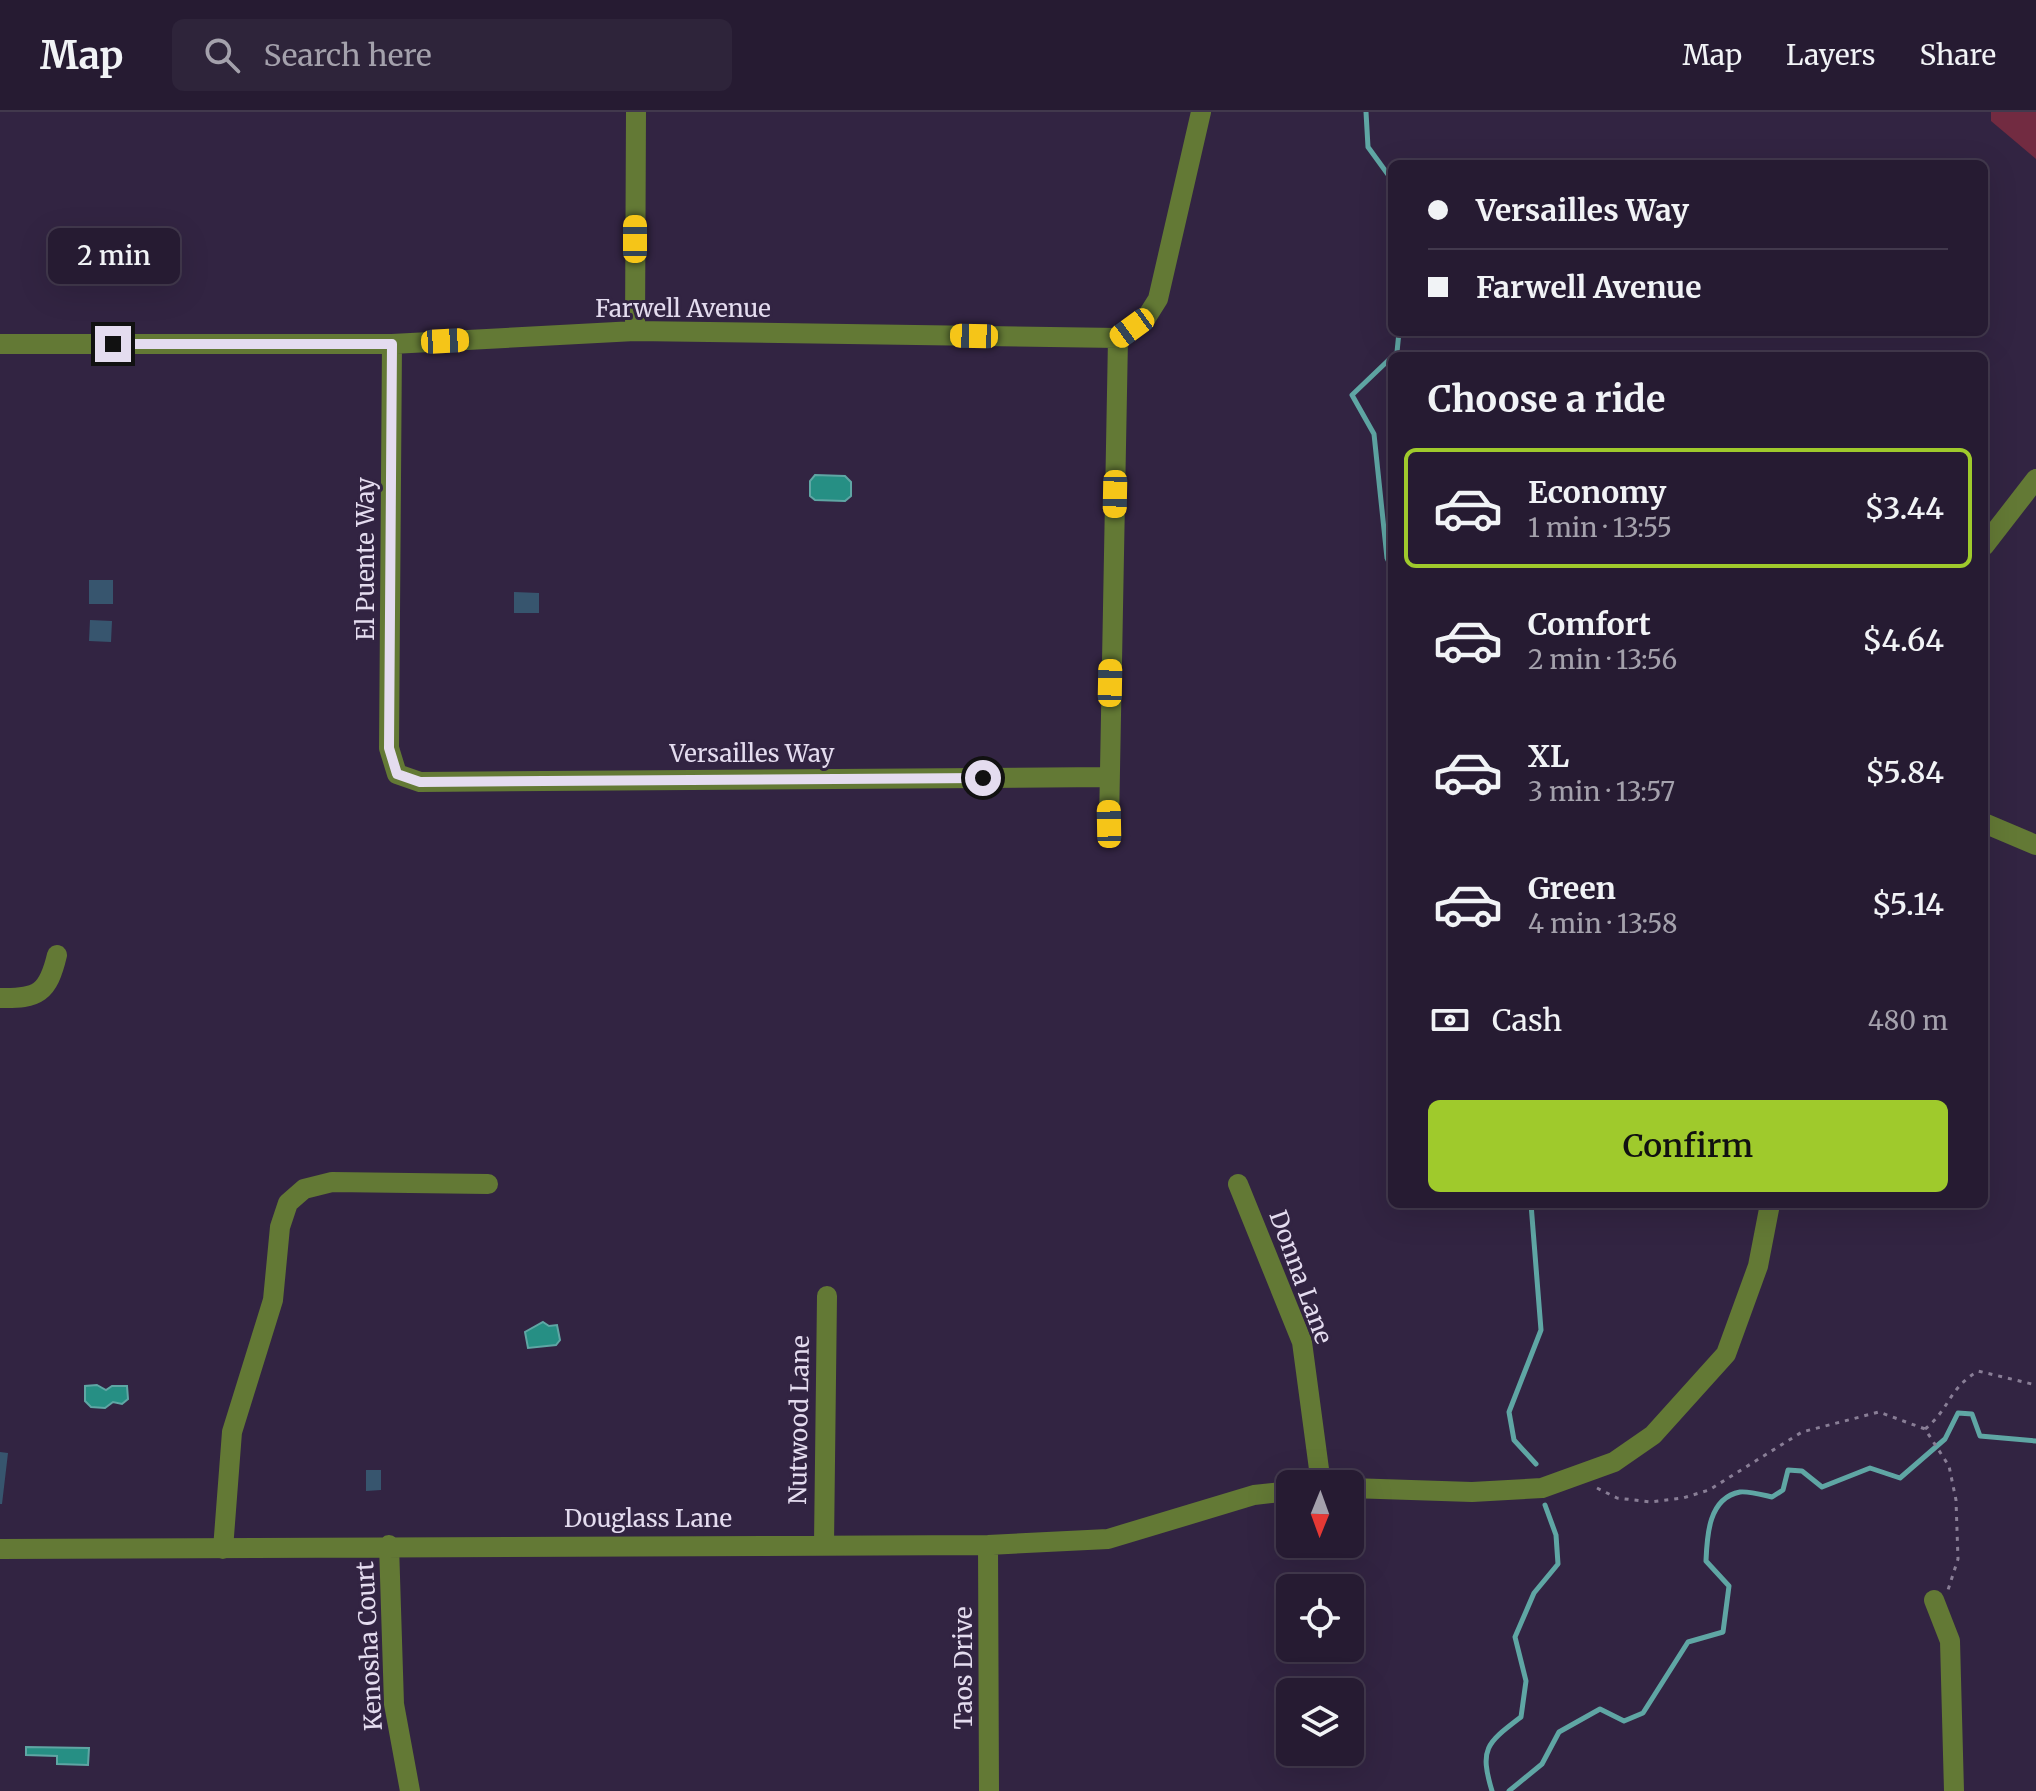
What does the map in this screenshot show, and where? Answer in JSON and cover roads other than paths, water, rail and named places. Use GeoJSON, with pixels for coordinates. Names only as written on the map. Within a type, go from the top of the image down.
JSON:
{"type":"FeatureCollection","features":[{"type":"Feature","properties":{"kind":"street"},"geometry":{"type":"LineString","coordinates":[[635,331],[636,112]]}},
{"type":"Feature","properties":{"kind":"street"},"geometry":{"type":"LineString","coordinates":[[1109,824],[1118,338],[1146,318],[1158,299],[1201,112]]}},
{"type":"Feature","properties":{"kind":"street","name":"Farwell Avenue"},"geometry":{"type":"LineString","coordinates":[[0,344],[392,344],[635,331],[1118,338]]}},
{"type":"Feature","properties":{"kind":"street","name":"El Puente Way"},"geometry":{"type":"LineString","coordinates":[[392,344],[389,748],[397,774]]}},
{"type":"Feature","properties":{"kind":"street"},"geometry":{"type":"LineString","coordinates":[[1988,541],[2036,479]]}},
{"type":"Feature","properties":{"kind":"street","name":"Versailles Way"},"geometry":{"type":"LineString","coordinates":[[397,774],[420,782],[1108,777]]}},
{"type":"Feature","properties":{"kind":"street"},"geometry":{"type":"LineString","coordinates":[[1988,825],[2024,843],[2036,845]]}},
{"type":"Feature","properties":{"kind":"street"},"geometry":{"type":"LineString","coordinates":[[0,998],[25,999],[40,993],[52,978],[57,955]]}},
{"type":"Feature","properties":{"kind":"street"},"geometry":{"type":"LineString","coordinates":[[223,1549],[232,1432],[273,1300],[280,1227],[288,1203],[304,1189],[332,1182],[488,1184]]}},
{"type":"Feature","properties":{"kind":"street","name":"Donna Lane"},"geometry":{"type":"LineString","coordinates":[[1238,1184],[1302,1342],[1319,1470]]}},
{"type":"Feature","properties":{"kind":"street"},"geometry":{"type":"LineString","coordinates":[[1364,1488],[1472,1492],[1542,1488],[1577,1478],[1614,1462],[1653,1435],[1726,1354],[1758,1266],[1769,1208]]}},
{"type":"Feature","properties":{"kind":"street","name":"Nutwood Lane"},"geometry":{"type":"LineString","coordinates":[[824,1544],[827,1296]]}},
{"type":"Feature","properties":{"kind":"street","name":"Douglass Lane"},"geometry":{"type":"LineString","coordinates":[[0,1549],[389,1545],[988,1545],[1108,1539],[1254,1495],[1276,1493]]}},
{"type":"Feature","properties":{"kind":"street","name":"Kenosha Court"},"geometry":{"type":"LineString","coordinates":[[389,1545],[394,1704],[410,1791]]}},
{"type":"Feature","properties":{"kind":"street","name":"Taos Drive"},"geometry":{"type":"LineString","coordinates":[[988,1545],[989,1791]]}},
{"type":"Feature","properties":{"kind":"street"},"geometry":{"type":"LineString","coordinates":[[1937,1608],[1950,1641],[1954,1791]]}},
{"type":"Feature","properties":{"kind":"waterway"},"geometry":{"type":"LineString","coordinates":[[1366,112],[1368,147],[1388,174]]}},
{"type":"Feature","properties":{"kind":"waterway"},"geometry":{"type":"LineString","coordinates":[[1397,352],[1399,336]]}},
{"type":"Feature","properties":{"kind":"waterway"},"geometry":{"type":"LineString","coordinates":[[1388,361],[1352,395],[1374,434],[1388,560]]}},
{"type":"Feature","properties":{"kind":"waterway"},"geometry":{"type":"LineString","coordinates":[[1531,1208],[1541,1330],[1509,1412],[1514,1440],[1536,1464]]}},
{"type":"Feature","properties":{"kind":"waterway"},"geometry":{"type":"LineString","coordinates":[[1509,1791],[1542,1764],[1559,1732],[1600,1709],[1624,1721],[1643,1713],[1688,1642],[1723,1632],[1729,1586],[1706,1561],[1706,1551],[1715,1510],[1729,1496],[1744,1492],[1772,1497],[1783,1490],[1788,1470],[1802,1471],[1822,1487],[1870,1468],[1900,1478],[1945,1439],[1958,1413],[1972,1414],[1980,1436],[2036,1441]]}},
{"type":"Feature","properties":{"kind":"waterway"},"geometry":{"type":"LineString","coordinates":[[1492,1791],[1486,1765],[1489,1748],[1500,1733],[1521,1717],[1526,1681],[1515,1637],[1534,1593],[1558,1564],[1556,1535],[1545,1505]]}}]}
